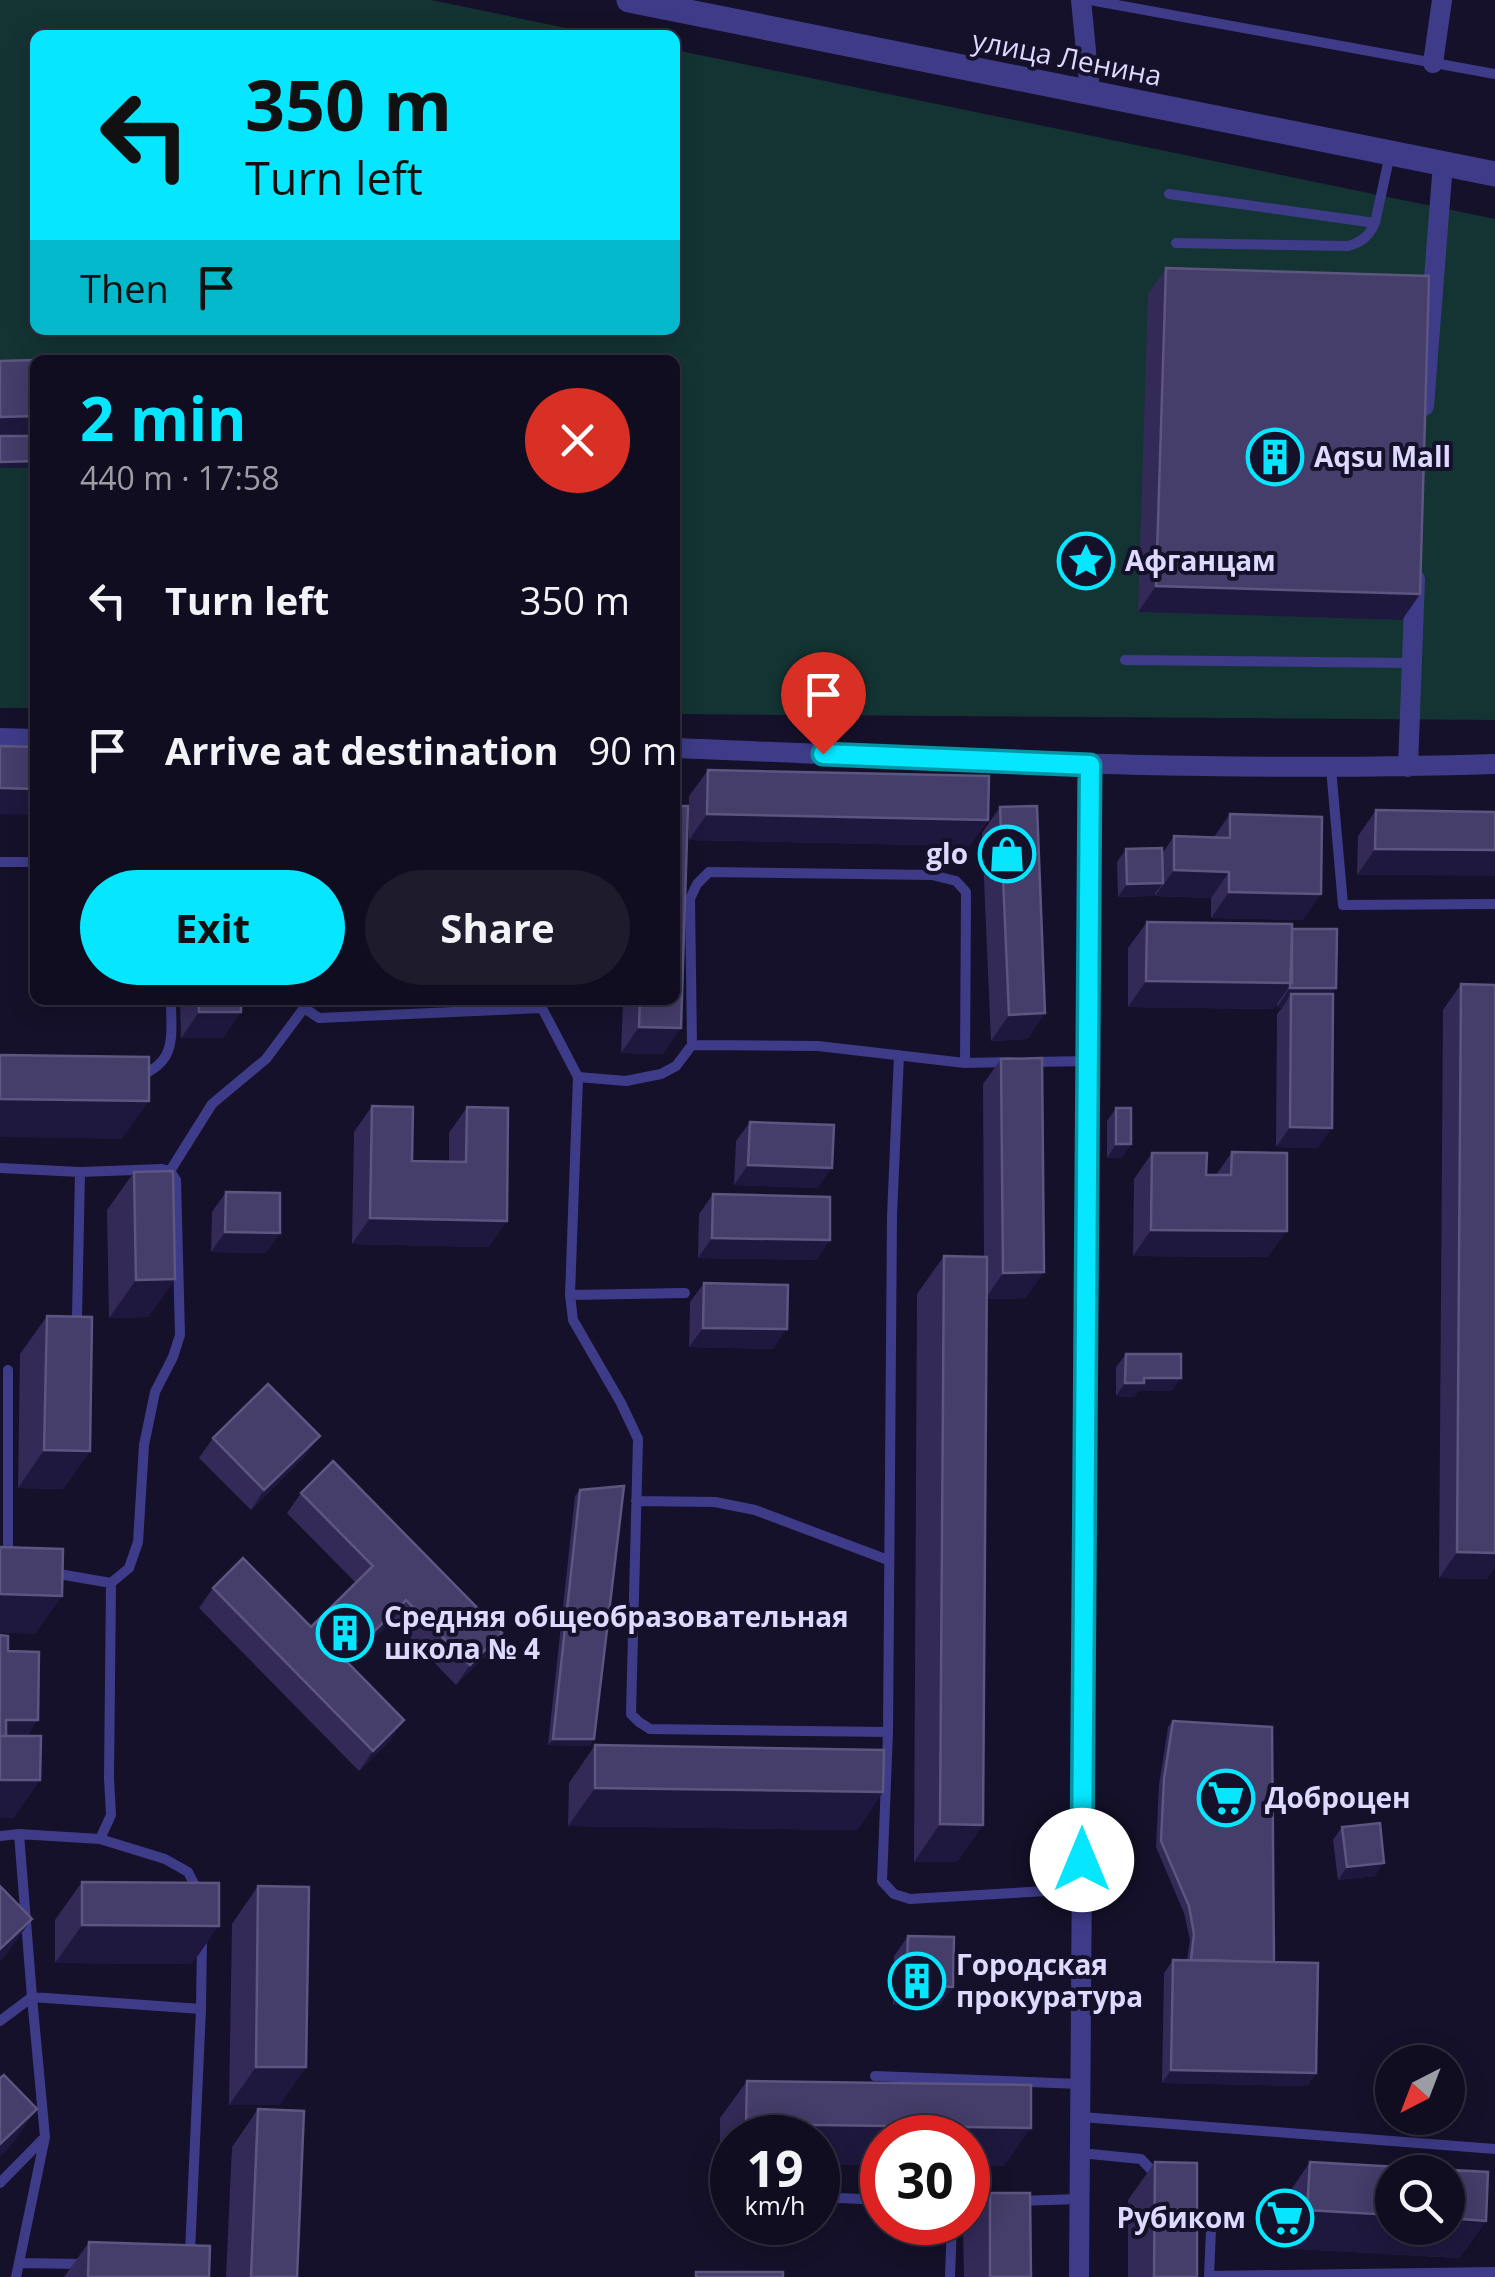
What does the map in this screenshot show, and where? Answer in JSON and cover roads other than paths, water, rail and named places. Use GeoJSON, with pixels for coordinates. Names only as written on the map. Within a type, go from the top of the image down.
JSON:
{"type":"FeatureCollection","features":[{"type":"Feature","properties":{"kind":"street","name":"улица Ленина"},"geometry":{"type":"LineString","coordinates":[[628,0],[1495,174]]}},
{"type":"Feature","properties":{"kind":"street"},"geometry":{"type":"LineString","coordinates":[[1081,0],[1090,92]]}},
{"type":"Feature","properties":{"kind":"street"},"geometry":{"type":"LineString","coordinates":[[1433,63],[1442,0]]}},
{"type":"Feature","properties":{"kind":"street"},"geometry":{"type":"LineString","coordinates":[[1423,424],[1444,163]]}},
{"type":"Feature","properties":{"kind":"street"},"geometry":{"type":"LineString","coordinates":[[1408,767],[1416,554]]}},
{"type":"Feature","properties":{"kind":"street"},"geometry":{"type":"LineString","coordinates":[[0,738],[30,739]]}},
{"type":"Feature","properties":{"kind":"street"},"geometry":{"type":"LineString","coordinates":[[680,748],[1090,765],[1495,764]]}},
{"type":"Feature","properties":{"kind":"street"},"geometry":{"type":"LineString","coordinates":[[1079,2277],[1090,765]]}},
{"type":"Feature","properties":{"kind":"lane"},"geometry":{"type":"LineString","coordinates":[[1090,0],[1495,74]]}},
{"type":"Feature","properties":{"kind":"lane"},"geometry":{"type":"LineString","coordinates":[[1176,243],[1348,246],[1362,242],[1375,223],[1390,153]]}},
{"type":"Feature","properties":{"kind":"lane"},"geometry":{"type":"LineString","coordinates":[[1169,194],[1375,223]]}},
{"type":"Feature","properties":{"kind":"lane"},"geometry":{"type":"LineString","coordinates":[[1125,660],[1412,663]]}},
{"type":"Feature","properties":{"kind":"lane"},"geometry":{"type":"LineString","coordinates":[[1331,767],[1343,904],[1495,904]]}},
{"type":"Feature","properties":{"kind":"lane"},"geometry":{"type":"LineString","coordinates":[[0,862],[30,862]]}},
{"type":"Feature","properties":{"kind":"lane"},"geometry":{"type":"LineString","coordinates":[[578,1077],[626,1080],[661,1074],[676,1066],[692,1045],[690,900],[697,884],[710,872],[932,874],[956,881],[966,892],[966,1063]]}},
{"type":"Feature","properties":{"kind":"lane"},"geometry":{"type":"LineString","coordinates":[[117,1077],[137,1077],[155,1070],[164,1058],[170,1045],[171,1005]]}},
{"type":"Feature","properties":{"kind":"lane"},"geometry":{"type":"LineString","coordinates":[[170,1170],[212,1104],[266,1059],[301,1005]]}},
{"type":"Feature","properties":{"kind":"lane"},"geometry":{"type":"LineString","coordinates":[[303,1005],[319,1018],[526,1005]]}},
{"type":"Feature","properties":{"kind":"lane"},"geometry":{"type":"LineString","coordinates":[[542,1005],[578,1077],[570,1294],[573,1320],[638,1439],[632,1714],[650,1729],[888,1732]]}},
{"type":"Feature","properties":{"kind":"lane"},"geometry":{"type":"LineString","coordinates":[[692,1045],[818,1046],[966,1063],[1088,1061]]}},
{"type":"Feature","properties":{"kind":"lane"},"geometry":{"type":"LineString","coordinates":[[899,1054],[892,1216],[888,1732],[882,1881],[894,1894],[910,1899],[1082,1889]]}},
{"type":"Feature","properties":{"kind":"lane"},"geometry":{"type":"LineString","coordinates":[[0,1168],[80,1172],[170,1170]]}},
{"type":"Feature","properties":{"kind":"lane"},"geometry":{"type":"LineString","coordinates":[[100,1839],[111,1815],[111,1583],[129,1568],[138,1542],[144,1446],[154,1392],[180,1336],[176,1180],[170,1170]]}},
{"type":"Feature","properties":{"kind":"lane"},"geometry":{"type":"LineString","coordinates":[[77,1317],[80,1172]]}},
{"type":"Feature","properties":{"kind":"lane"},"geometry":{"type":"LineString","coordinates":[[570,1294],[685,1293]]}},
{"type":"Feature","properties":{"kind":"lane"},"geometry":{"type":"LineString","coordinates":[[8,1370],[4,1565],[25,1568]]}},
{"type":"Feature","properties":{"kind":"lane"},"geometry":{"type":"LineString","coordinates":[[636,1501],[715,1502],[755,1510],[888,1560]]}},
{"type":"Feature","properties":{"kind":"lane"},"geometry":{"type":"LineString","coordinates":[[42,1571],[111,1583]]}},
{"type":"Feature","properties":{"kind":"lane"},"geometry":{"type":"LineString","coordinates":[[16,2277],[45,2136],[19,1834]]}},
{"type":"Feature","properties":{"kind":"lane"},"geometry":{"type":"LineString","coordinates":[[0,1836],[100,1839],[165,1858],[188,1872],[203,1900]]}},
{"type":"Feature","properties":{"kind":"lane"},"geometry":{"type":"LineString","coordinates":[[175,2266],[190,2252],[202,1918]]}},
{"type":"Feature","properties":{"kind":"lane"},"geometry":{"type":"LineString","coordinates":[[0,2022],[32,1997],[201,2009]]}},
{"type":"Feature","properties":{"kind":"lane"},"geometry":{"type":"LineString","coordinates":[[875,2076],[1080,2084]]}},
{"type":"Feature","properties":{"kind":"lane"},"geometry":{"type":"LineString","coordinates":[[1080,2117],[1495,2149]]}},
{"type":"Feature","properties":{"kind":"lane"},"geometry":{"type":"LineString","coordinates":[[0,2182],[45,2136]]}},
{"type":"Feature","properties":{"kind":"lane"},"geometry":{"type":"LineString","coordinates":[[1080,2153],[1141,2159],[1169,2187]]}},
{"type":"Feature","properties":{"kind":"lane"},"geometry":{"type":"LineString","coordinates":[[990,2203],[1080,2199]]}},
{"type":"Feature","properties":{"kind":"lane"},"geometry":{"type":"LineString","coordinates":[[1183,2201],[1211,2229],[1209,2277],[1495,2272]]}},
{"type":"Feature","properties":{"kind":"lane"},"geometry":{"type":"LineString","coordinates":[[950,2277],[951,2245]]}},
{"type":"Feature","properties":{"kind":"lane"},"geometry":{"type":"LineString","coordinates":[[18,2262],[97,2264]]}},
{"type":"Feature","properties":{"kind":"place","name":"Аqsu Mall"},"geometry":{"type":"Point","coordinates":[1275,457]}},
{"type":"Feature","properties":{"kind":"place","name":"Афганцам"},"geometry":{"type":"Point","coordinates":[1086,561]}},
{"type":"Feature","properties":{"kind":"place","name":"glo"},"geometry":{"type":"Point","coordinates":[1007,854]}},
{"type":"Feature","properties":{"kind":"place","name":"Средняя общеобразовательная школа № 4"},"geometry":{"type":"Point","coordinates":[345,1633]}},
{"type":"Feature","properties":{"kind":"place","name":"Доброцен"},"geometry":{"type":"Point","coordinates":[1226,1798]}},
{"type":"Feature","properties":{"kind":"place","name":"Городская прокуратура"},"geometry":{"type":"Point","coordinates":[917,1981]}},
{"type":"Feature","properties":{"kind":"place","name":"Рубиком"},"geometry":{"type":"Point","coordinates":[1285,2218]}}]}
